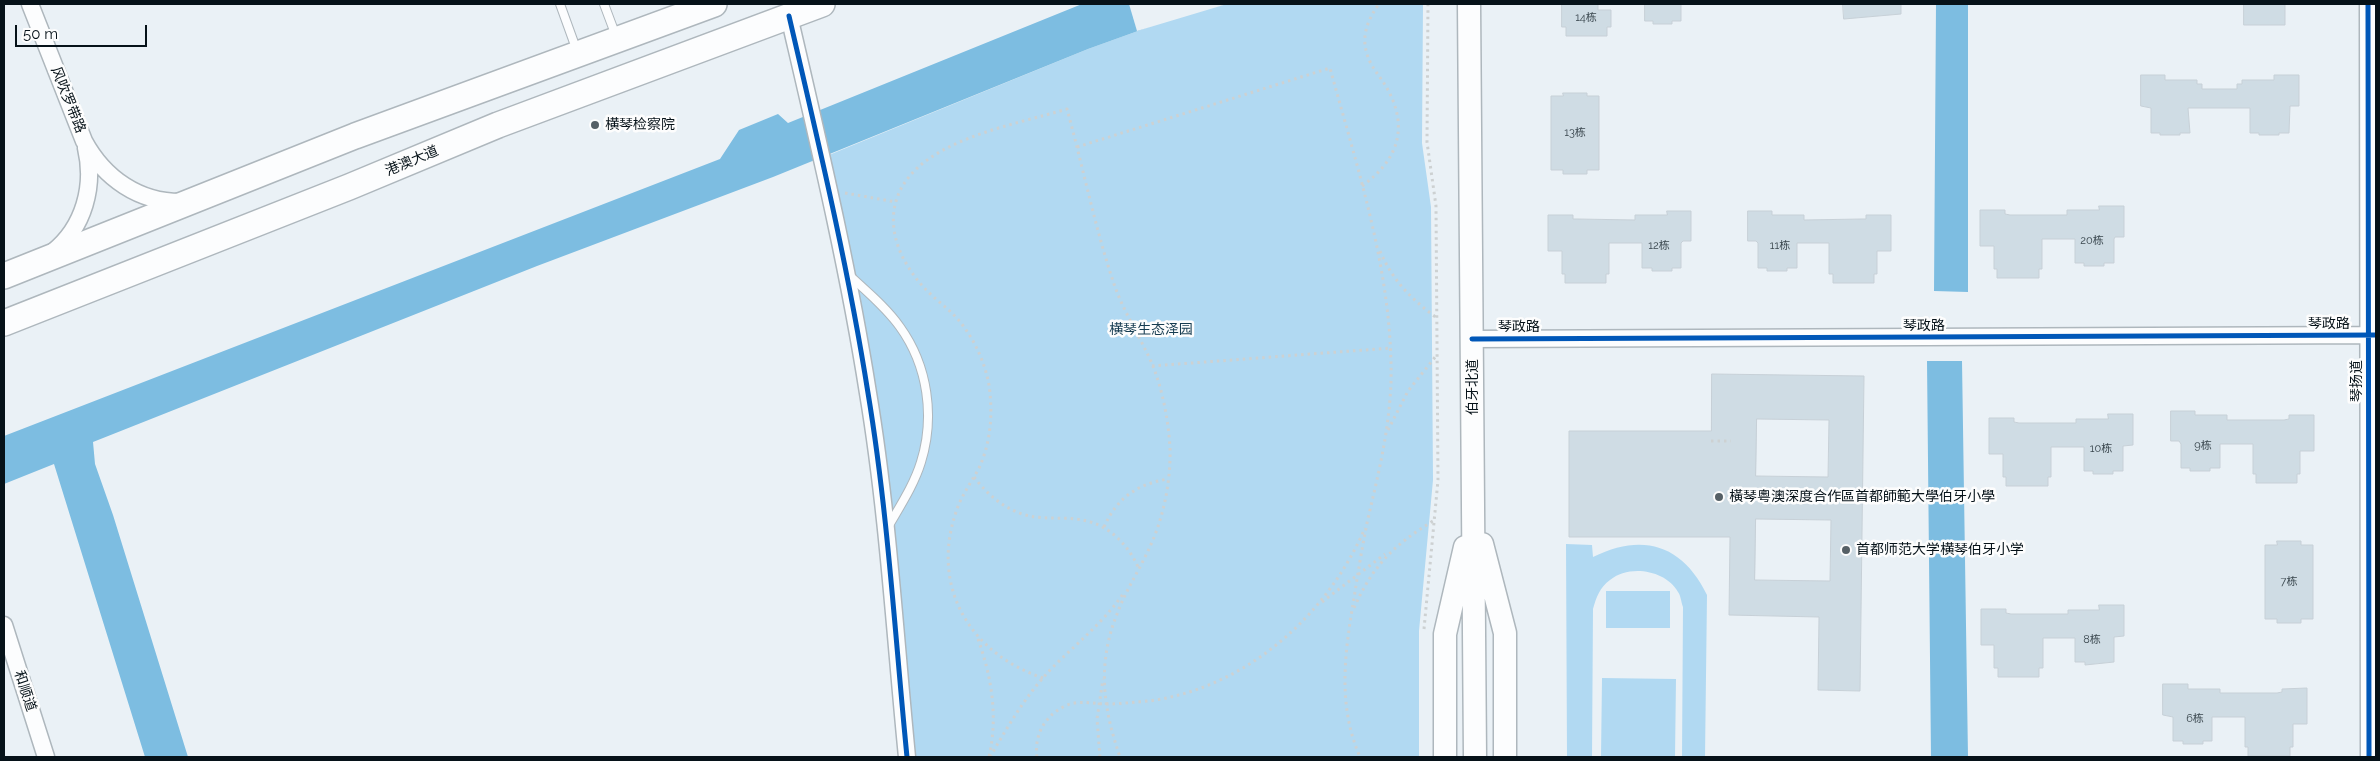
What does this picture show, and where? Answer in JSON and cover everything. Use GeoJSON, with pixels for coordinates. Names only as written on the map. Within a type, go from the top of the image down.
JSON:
{"type":"FeatureCollection","features":[{"type":"Feature","properties":{"kind":"main road","name":"港澳大道"},"geometry":{"type":"LineString","coordinates":[[4,323],[349,187],[498,125],[822,4]]}},
{"type":"Feature","properties":{"kind":"main road","name":"伯牙北道"},"geometry":{"type":"LineString","coordinates":[[1470,4],[1475,748]]}},
{"type":"Feature","properties":{"kind":"main road"},"geometry":{"type":"LineString","coordinates":[[4,276],[355,136],[579,55],[705,6]]}},
{"type":"Feature","properties":{"kind":"main road"},"geometry":{"type":"LineString","coordinates":[[1446,757],[1445,634],[1474,509]]}},
{"type":"Feature","properties":{"kind":"main road"},"geometry":{"type":"LineString","coordinates":[[1474,509],[1505,633],[1505,757]]}},
{"type":"Feature","properties":{"kind":"street","name":"风吹罗带路"},"geometry":{"type":"LineString","coordinates":[[30,4],[84,141],[90,173],[85,206],[70,235],[47,258]]}},
{"type":"Feature","properties":{"kind":"street","name":"琴扬道"},"geometry":{"type":"LineString","coordinates":[[2368,4],[2372,335],[2369,757]]}},
{"type":"Feature","properties":{"kind":"street"},"geometry":{"type":"LineString","coordinates":[[789,16],[829,190],[868,394],[885,534],[907,757]]}},
{"type":"Feature","properties":{"kind":"street","name":"风吹罗带路"},"geometry":{"type":"LineString","coordinates":[[84,141],[102,168],[128,189],[159,200],[192,202]]}},
{"type":"Feature","properties":{"kind":"street","name":"琴政路"},"geometry":{"type":"LineString","coordinates":[[1472,339],[2372,335]]}},
{"type":"Feature","properties":{"kind":"street","name":"和顺道"},"geometry":{"type":"LineString","coordinates":[[4,625],[46,757]]}},
{"type":"Feature","properties":{"kind":"lane"},"geometry":{"type":"LineString","coordinates":[[560,4],[579,55]]}},
{"type":"Feature","properties":{"kind":"lane"},"geometry":{"type":"LineString","coordinates":[[604,4],[618,40]]}},
{"type":"Feature","properties":{"kind":"lane"},"geometry":{"type":"LineString","coordinates":[[846,272],[887,310],[900,326],[919,362],[928,402],[926,443],[921,463],[914,482],[885,534]]}},
{"type":"Feature","properties":{"kind":"path"},"geometry":{"type":"LineString","coordinates":[[1362,186],[1378,175],[1390,160],[1397,143],[1399,124],[1396,106],[1388,89],[1371,66],[1366,52],[1364,38],[1367,24],[1379,4]]}},
{"type":"Feature","properties":{"kind":"path"},"geometry":{"type":"LineString","coordinates":[[1424,632],[1438,480],[1436,206],[1427,142],[1428,4]]}},
{"type":"Feature","properties":{"kind":"path"},"geometry":{"type":"LineString","coordinates":[[1077,147],[1330,68],[1377,243],[1384,278],[1391,348],[1387,432],[1377,489],[1367,523],[1344,662],[1344,685],[1351,731],[1360,757]]}},
{"type":"Feature","properties":{"kind":"path"},"geometry":{"type":"LineString","coordinates":[[990,757],[993,738],[992,696],[989,676],[976,636],[967,622],[954,592],[949,560],[949,544],[956,511],[985,451],[991,418],[989,384],[985,367],[961,322],[926,290],[907,265],[895,238],[893,225],[896,202],[903,185],[925,160],[942,149],[960,141],[1067,109],[1114,283],[1129,321],[1152,366],[1165,406],[1168,427],[1168,479],[1156,531],[1116,615],[1108,644],[1098,703],[1097,731],[1100,757]]}},
{"type":"Feature","properties":{"kind":"path"},"geometry":{"type":"LineString","coordinates":[[829,190],[896,202]]}},
{"type":"Feature","properties":{"kind":"path"},"geometry":{"type":"LineString","coordinates":[[1377,243],[1400,286],[1437,318]]}},
{"type":"Feature","properties":{"kind":"path"},"geometry":{"type":"LineString","coordinates":[[1152,366],[1391,348]]}},
{"type":"Feature","properties":{"kind":"path"},"geometry":{"type":"LineString","coordinates":[[1387,432],[1408,392],[1437,356]]}},
{"type":"Feature","properties":{"kind":"path"},"geometry":{"type":"LineString","coordinates":[[1711,441],[1732,441]]}},
{"type":"Feature","properties":{"kind":"path"},"geometry":{"type":"LineString","coordinates":[[974,476],[990,496],[1022,514],[1047,518],[1077,519],[1104,527],[1126,545],[1139,570]]}},
{"type":"Feature","properties":{"kind":"path"},"geometry":{"type":"LineString","coordinates":[[1104,527],[1115,506],[1134,490],[1144,484],[1168,479]]}},
{"type":"Feature","properties":{"kind":"path"},"geometry":{"type":"LineString","coordinates":[[1318,606],[1395,547],[1433,521]]}},
{"type":"Feature","properties":{"kind":"path"},"geometry":{"type":"LineString","coordinates":[[1037,757],[1037,741],[1040,730],[1054,712],[1075,702],[1105,704],[1161,698],[1200,687],[1222,678],[1265,654],[1302,623],[1318,606],[1346,566],[1367,523]]}},
{"type":"Feature","properties":{"kind":"path"},"geometry":{"type":"LineString","coordinates":[[1351,613],[1371,573],[1395,547]]}},
{"type":"Feature","properties":{"kind":"path"},"geometry":{"type":"LineString","coordinates":[[990,757],[1017,711],[1044,678],[1092,632],[1128,588]]}},
{"type":"Feature","properties":{"kind":"path"},"geometry":{"type":"LineString","coordinates":[[976,636],[1000,658],[1044,678]]}},
{"type":"Feature","properties":{"kind":"path"},"geometry":{"type":"LineString","coordinates":[[1104,674],[1105,704],[1120,757]]}},
{"type":"Feature","properties":{"kind":"green space","name":"横琴生态泽园"},"geometry":{"type":"Polygon","coordinates":[[[1227,4],[1423,4],[1422,143],[1431,207],[1433,480],[1419,631],[1419,757],[915,757],[898,566],[885,452],[874,377],[829,155],[1088,49],[1174,18],[1227,4]]]}},
{"type":"Feature","properties":{"kind":"green space"},"geometry":{"type":"Polygon","coordinates":[[[1566,544],[1592,545],[1593,557],[1611,549],[1629,545],[1645,545],[1660,548],[1674,554],[1686,564],[1697,578],[1707,595],[1705,757],[1682,757],[1683,607],[1680,595],[1665,579],[1656,574],[1637,571],[1618,575],[1610,580],[1601,589],[1596,601],[1593,609],[1592,757],[1567,757],[1566,544]]]}},
{"type":"Feature","properties":{"kind":"green space"},"geometry":{"type":"Polygon","coordinates":[[[1606,591],[1670,591],[1670,628],[1606,628],[1606,591]]]}},
{"type":"Feature","properties":{"kind":"green space"},"geometry":{"type":"Polygon","coordinates":[[[1602,678],[1676,679],[1675,757],[1601,757],[1602,678]]]}},
{"type":"Feature","properties":{"kind":"shaded area"},"geometry":{"type":"Polygon","coordinates":[[[1082,4],[1227,4],[1174,18],[1088,49],[773,177],[537,266],[93,442],[95,464],[113,515],[188,757],[145,757],[54,464],[4,484],[4,436],[720,159],[739,130],[778,114],[788,123],[1082,4]]]}},
{"type":"Feature","properties":{"kind":"shaded area"},"geometry":{"type":"Polygon","coordinates":[[[1936,4],[1968,4],[1968,292],[1934,291],[1936,4]]]}},
{"type":"Feature","properties":{"kind":"shaded area"},"geometry":{"type":"Polygon","coordinates":[[[1927,361],[1962,361],[1968,757],[1931,757],[1927,361]]]}},
{"type":"Feature","properties":{"kind":"pier"},"geometry":{"type":"Polygon","coordinates":[[[1129,4],[1227,4],[1137,31],[1129,4]]]}},
{"type":"Feature","properties":{"kind":"building"},"geometry":{"type":"Polygon","coordinates":[[[1562,4],[1598,4],[1598,10],[1611,10],[1611,27],[1607,27],[1607,36],[1566,36],[1566,27],[1562,27],[1562,4]]]}},
{"type":"Feature","properties":{"kind":"building"},"geometry":{"type":"Polygon","coordinates":[[[1645,4],[1681,4],[1681,21],[1672,21],[1672,24],[1653,24],[1653,21],[1645,21],[1645,4]]]}},
{"type":"Feature","properties":{"kind":"building"},"geometry":{"type":"Polygon","coordinates":[[[1843,4],[1901,4],[1901,14],[1844,19],[1843,4]]]}},
{"type":"Feature","properties":{"kind":"building"},"geometry":{"type":"Polygon","coordinates":[[[2244,4],[2285,4],[2285,25],[2244,25],[2244,4]]]}},
{"type":"Feature","properties":{"kind":"building"},"geometry":{"type":"Polygon","coordinates":[[[2141,75],[2165,75],[2165,80],[2197,80],[2197,84],[2202,84],[2202,89],[2237,89],[2237,84],[2242,84],[2242,80],[2274,80],[2274,75],[2299,75],[2299,106],[2290,106],[2289,133],[2259,135],[2259,133],[2250,133],[2250,108],[2188,108],[2190,133],[2160,135],[2160,133],[2151,133],[2151,108],[2141,106],[2141,75]]]}},
{"type":"Feature","properties":{"kind":"building"},"geometry":{"type":"Polygon","coordinates":[[[1563,93],[1587,93],[1587,96],[1599,96],[1599,170],[1587,170],[1587,174],[1563,174],[1563,170],[1551,170],[1551,96],[1563,96],[1563,93]]]}},
{"type":"Feature","properties":{"kind":"building"},"geometry":{"type":"Polygon","coordinates":[[[2099,206],[2124,206],[2124,237],[2115,237],[2114,239],[2114,263],[2104,263],[2104,266],[2084,266],[2084,263],[2075,263],[2075,239],[2042,239],[2042,269],[2039,269],[2039,278],[1997,278],[1997,269],[1994,269],[1994,246],[1980,246],[1980,210],[2005,210],[2005,214],[2010,215],[2067,215],[2067,210],[2099,210],[2099,206]]]}},
{"type":"Feature","properties":{"kind":"building"},"geometry":{"type":"Polygon","coordinates":[[[1667,211],[1691,211],[1691,241],[1683,241],[1681,243],[1681,268],[1672,268],[1672,271],[1652,271],[1652,268],[1642,268],[1642,243],[1609,243],[1609,274],[1606,274],[1606,283],[1565,283],[1565,274],[1562,274],[1562,251],[1548,251],[1548,215],[1573,215],[1573,219],[1635,220],[1635,215],[1667,215],[1667,211]]]}},
{"type":"Feature","properties":{"kind":"building"},"geometry":{"type":"Polygon","coordinates":[[[1748,211],[1772,211],[1772,215],[1804,215],[1804,220],[1866,219],[1866,215],[1891,215],[1891,251],[1877,251],[1877,274],[1874,274],[1874,283],[1833,283],[1833,274],[1829,274],[1829,243],[1797,243],[1797,268],[1787,268],[1787,271],[1767,271],[1767,268],[1758,268],[1758,243],[1756,241],[1748,241],[1748,211]]]}},
{"type":"Feature","properties":{"kind":"building","name":"首都师范大学横琴伯牙小学"},"geometry":{"type":"Polygon","coordinates":[[[1712,374],[1864,376],[1860,691],[1818,690],[1819,617],[1729,615],[1730,537],[1569,537],[1569,431],[1711,431],[1712,374]],[[1757,419],[1756,476],[1828,477],[1829,420],[1757,419]],[[1756,519],[1755,580],[1830,581],[1831,520],[1756,519]]]}},
{"type":"Feature","properties":{"kind":"building"},"geometry":{"type":"Polygon","coordinates":[[[2171,411],[2195,411],[2195,415],[2227,415],[2227,420],[2284,420],[2289,419],[2289,415],[2314,415],[2314,451],[2300,451],[2300,474],[2297,474],[2297,483],[2256,483],[2256,474],[2253,474],[2253,444],[2220,444],[2220,468],[2210,468],[2210,471],[2190,471],[2190,468],[2181,468],[2181,444],[2179,441],[2171,441],[2171,411]]]}},
{"type":"Feature","properties":{"kind":"building"},"geometry":{"type":"Polygon","coordinates":[[[2108,414],[2133,414],[2133,445],[2123,446],[2123,471],[2113,471],[2113,474],[2093,474],[2093,471],[2084,471],[2084,447],[2051,447],[2051,477],[2048,477],[2048,486],[2006,486],[2006,477],[2003,477],[2003,454],[1989,454],[1989,418],[2014,418],[2014,422],[2019,423],[2076,423],[2076,419],[2108,419],[2108,414]]]}},
{"type":"Feature","properties":{"kind":"building"},"geometry":{"type":"Polygon","coordinates":[[[2277,541],[2301,541],[2301,545],[2313,545],[2313,619],[2301,619],[2301,623],[2277,623],[2277,619],[2265,619],[2265,545],[2277,545],[2277,541]]]}},
{"type":"Feature","properties":{"kind":"building"},"geometry":{"type":"Polygon","coordinates":[[[2099,605],[2124,605],[2124,636],[2114,637],[2114,662],[2085,665],[2085,662],[2075,662],[2075,638],[2043,638],[2043,668],[2039,668],[2039,677],[1998,677],[1998,668],[1994,668],[1994,645],[1981,645],[1981,609],[2006,609],[2006,613],[2011,614],[2068,614],[2068,610],[2099,610],[2099,605]]]}},
{"type":"Feature","properties":{"kind":"building"},"geometry":{"type":"Polygon","coordinates":[[[2163,684],[2188,684],[2188,689],[2220,689],[2220,693],[2277,693],[2282,692],[2282,689],[2307,688],[2307,724],[2293,724],[2293,747],[2290,747],[2290,756],[2248,756],[2248,747],[2245,747],[2245,717],[2212,717],[2212,741],[2203,741],[2203,744],[2183,744],[2183,741],[2173,741],[2173,717],[2163,715],[2163,684]]]}},
{"type":"Feature","properties":{"kind":"cycle path"},"geometry":{"type":"LineString","coordinates":[[2368,4],[2369,757]]}},
{"type":"Feature","properties":{"kind":"cycle path"},"geometry":{"type":"LineString","coordinates":[[789,16],[842,251],[868,393],[886,529],[907,757]]}},
{"type":"Feature","properties":{"kind":"cycle path"},"geometry":{"type":"LineString","coordinates":[[1472,339],[2376,335]]}},
{"type":"Feature","properties":{"kind":"place","name":"横琴检察院"},"geometry":{"type":"Point","coordinates":[595,125]}},
{"type":"Feature","properties":{"kind":"place","name":"橫琴粵澳深度合作區首都師範大學伯牙小學"},"geometry":{"type":"Point","coordinates":[1719,497]}},
{"type":"Feature","properties":{"kind":"place","name":"首都师范大学横琴伯牙小学"},"geometry":{"type":"Point","coordinates":[1846,550]}}]}
